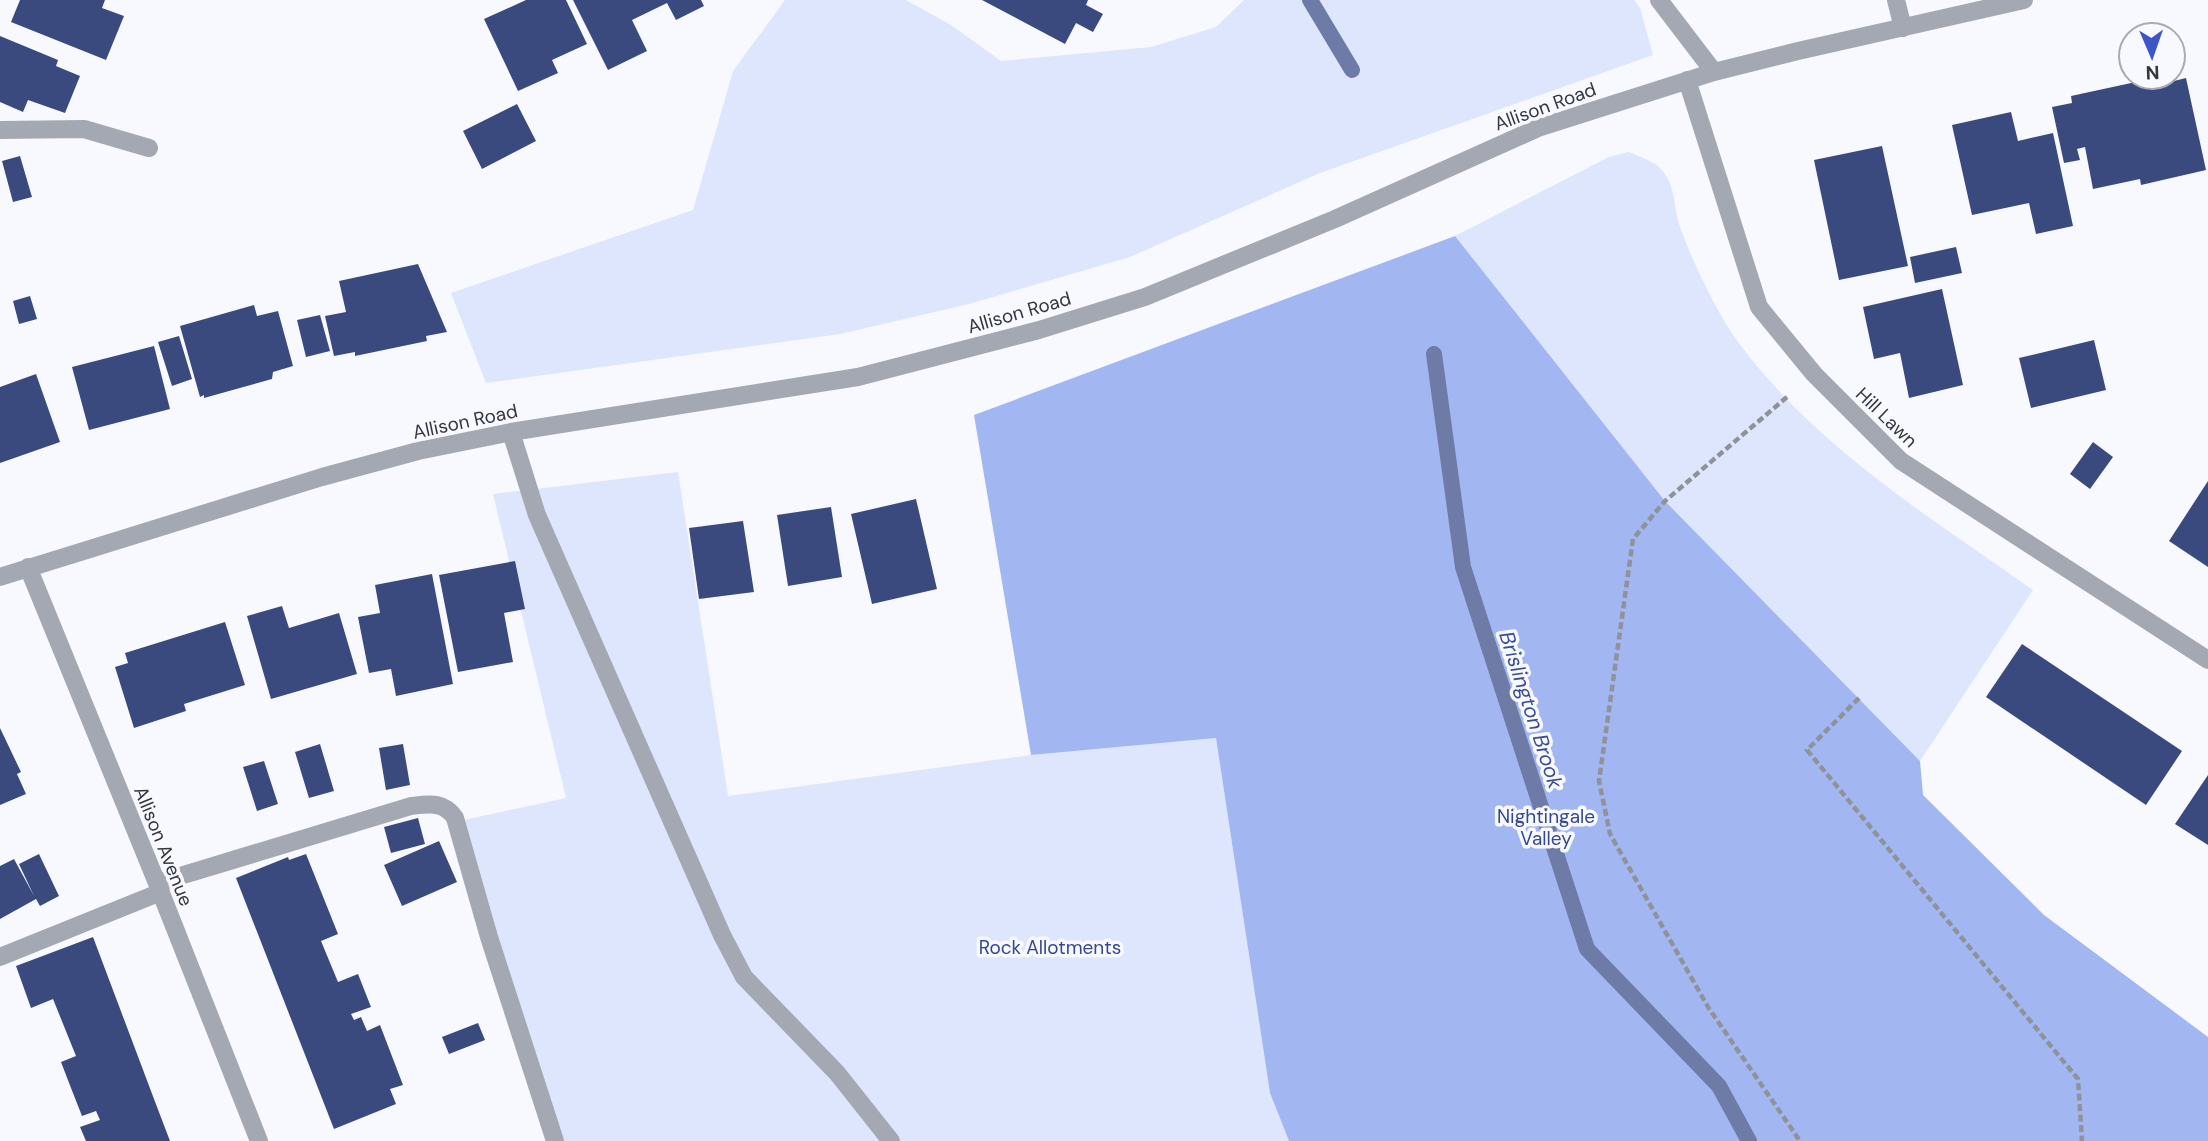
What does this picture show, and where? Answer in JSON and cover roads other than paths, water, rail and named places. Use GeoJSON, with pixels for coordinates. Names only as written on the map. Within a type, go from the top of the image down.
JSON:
{"type":"FeatureCollection","features":[{"type":"Feature","properties":{"kind":"street"},"geometry":{"type":"LineString","coordinates":[[1659,0],[1714,72]]}},
{"type":"Feature","properties":{"kind":"street"},"geometry":{"type":"LineString","coordinates":[[1896,0],[1903,28]]}},
{"type":"Feature","properties":{"kind":"street","name":"Allison Road"},"geometry":{"type":"LineString","coordinates":[[0,577],[322,477],[418,451],[512,432],[858,377],[1039,330],[1145,297],[1335,219],[1538,128],[1714,72],[2024,0]]}},
{"type":"Feature","properties":{"kind":"street","name":"Hill Lawn"},"geometry":{"type":"LineString","coordinates":[[1687,80],[1759,307],[1814,374],[1901,461],[2208,660]]}},
{"type":"Feature","properties":{"kind":"street"},"geometry":{"type":"LineString","coordinates":[[0,131],[84,129],[149,148]]}},
{"type":"Feature","properties":{"kind":"street"},"geometry":{"type":"LineString","coordinates":[[512,432],[537,515],[722,935],[744,977],[838,1073],[891,1141]]}},
{"type":"Feature","properties":{"kind":"street","name":"Allison Avenue"},"geometry":{"type":"LineString","coordinates":[[28,567],[259,1141]]}},
{"type":"Feature","properties":{"kind":"street"},"geometry":{"type":"LineString","coordinates":[[0,957],[159,887],[411,806],[434,803],[449,810],[455,818],[489,937],[555,1141]]}},
{"type":"Feature","properties":{"kind":"waterway","name":"Brislington Brook"},"geometry":{"type":"LineString","coordinates":[[1310,0],[1352,70]]}},
{"type":"Feature","properties":{"kind":"waterway","name":"Brislington Brook"},"geometry":{"type":"LineString","coordinates":[[1434,354],[1463,567],[1587,949],[1719,1086],[1749,1141]]}},
{"type":"Feature","properties":{"kind":"park label","name":"Nightingale Valley"},"geometry":{"type":"Point","coordinates":[1546,827]}},
{"type":"Feature","properties":{"kind":"park label","name":"Rock Allotments"},"geometry":{"type":"Point","coordinates":[1050,947]}}]}
